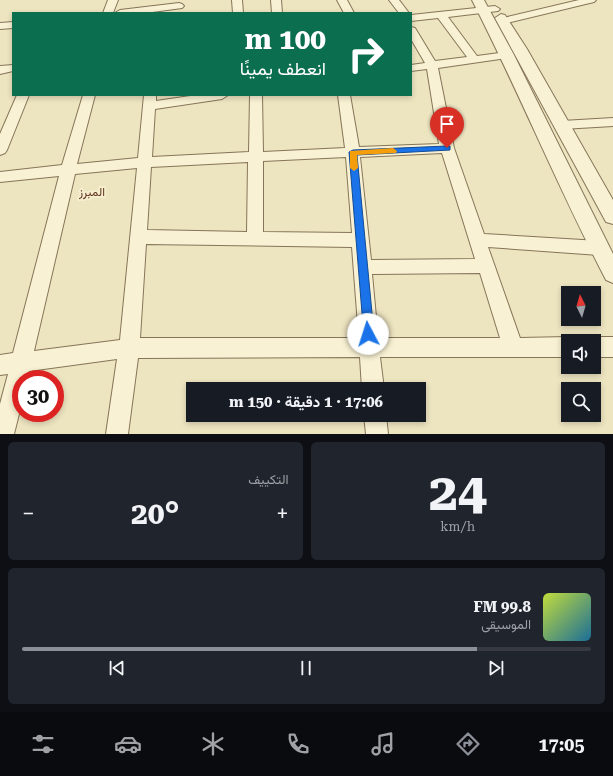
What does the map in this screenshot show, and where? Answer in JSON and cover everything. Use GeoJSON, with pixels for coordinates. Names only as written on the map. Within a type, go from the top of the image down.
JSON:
{"type":"FeatureCollection","features":[{"type":"Feature","properties":{"kind":"street"},"geometry":{"type":"LineString","coordinates":[[108,12],[113,0]]}},
{"type":"Feature","properties":{"kind":"street"},"geometry":{"type":"LineString","coordinates":[[237,0],[238,12]]}},
{"type":"Feature","properties":{"kind":"street"},"geometry":{"type":"LineString","coordinates":[[276,0],[278,12]]}},
{"type":"Feature","properties":{"kind":"street"},"geometry":{"type":"LineString","coordinates":[[342,0],[348,12]]}},
{"type":"Feature","properties":{"kind":"street"},"geometry":{"type":"LineString","coordinates":[[394,0],[403,12]]}},
{"type":"Feature","properties":{"kind":"street"},"geometry":{"type":"LineString","coordinates":[[412,13],[591,0]]}},
{"type":"Feature","properties":{"kind":"street"},"geometry":{"type":"LineString","coordinates":[[129,12],[180,6]]}},
{"type":"Feature","properties":{"kind":"street"},"geometry":{"type":"LineString","coordinates":[[412,18],[489,7]]}},
{"type":"Feature","properties":{"kind":"street"},"geometry":{"type":"LineString","coordinates":[[489,7],[507,55],[599,248],[613,274]]}},
{"type":"Feature","properties":{"kind":"street"},"geometry":{"type":"LineString","coordinates":[[489,7],[562,126],[613,217]]}},
{"type":"Feature","properties":{"kind":"street"},"geometry":{"type":"LineString","coordinates":[[441,15],[474,59]]}},
{"type":"Feature","properties":{"kind":"street"},"geometry":{"type":"LineString","coordinates":[[0,26],[12,25]]}},
{"type":"Feature","properties":{"kind":"street"},"geometry":{"type":"LineString","coordinates":[[412,32],[432,65],[447,148],[513,347]]}},
{"type":"Feature","properties":{"kind":"street"},"geometry":{"type":"LineString","coordinates":[[412,68],[507,55]]}},
{"type":"Feature","properties":{"kind":"street"},"geometry":{"type":"LineString","coordinates":[[0,63],[12,62]]}},
{"type":"Feature","properties":{"kind":"street"},"geometry":{"type":"LineString","coordinates":[[0,70],[12,68]]}},
{"type":"Feature","properties":{"kind":"street"},"geometry":{"type":"LineString","coordinates":[[0,150],[23,96]]}},
{"type":"Feature","properties":{"kind":"street"},"geometry":{"type":"LineString","coordinates":[[3,434],[22,362],[67,170],[89,96]]}},
{"type":"Feature","properties":{"kind":"street"},"geometry":{"type":"LineString","coordinates":[[118,434],[128,348],[150,100],[203,96]]}},
{"type":"Feature","properties":{"kind":"street"},"geometry":{"type":"LineString","coordinates":[[255,238],[257,157],[256,96]]}},
{"type":"Feature","properties":{"kind":"street"},"geometry":{"type":"LineString","coordinates":[[344,96],[353,152],[372,382]]}},
{"type":"Feature","properties":{"kind":"street"},"geometry":{"type":"LineString","coordinates":[[562,126],[613,122]]}},
{"type":"Feature","properties":{"kind":"street"},"geometry":{"type":"LineString","coordinates":[[0,177],[144,162],[447,148]]}},
{"type":"Feature","properties":{"kind":"street"},"geometry":{"type":"LineString","coordinates":[[138,237],[360,240]]}},
{"type":"Feature","properties":{"kind":"street"},"geometry":{"type":"LineString","coordinates":[[478,240],[599,248]]}},
{"type":"Feature","properties":{"kind":"street"},"geometry":{"type":"LineString","coordinates":[[362,267],[486,266]]}},
{"type":"Feature","properties":{"kind":"street"},"geometry":{"type":"LineString","coordinates":[[0,365],[128,348],[561,347]]}},
{"type":"Feature","properties":{"kind":"street"},"geometry":{"type":"LineString","coordinates":[[601,347],[613,347]]}},
{"type":"Feature","properties":{"kind":"street"},"geometry":{"type":"LineString","coordinates":[[376,422],[377,434]]}},
{"type":"Feature","properties":{"kind":"slow traffic"},"geometry":{"type":"LineString","coordinates":[[354,168],[353,152],[393,151]]}},
{"type":"Feature","properties":{"kind":"district","name":"المبرز"},"geometry":{"type":"Point","coordinates":[92,192]}},
{"type":"Feature","properties":{"kind":"route"},"geometry":{"type":"LineString","coordinates":[[368,334],[353,152],[447,148]]}}]}
